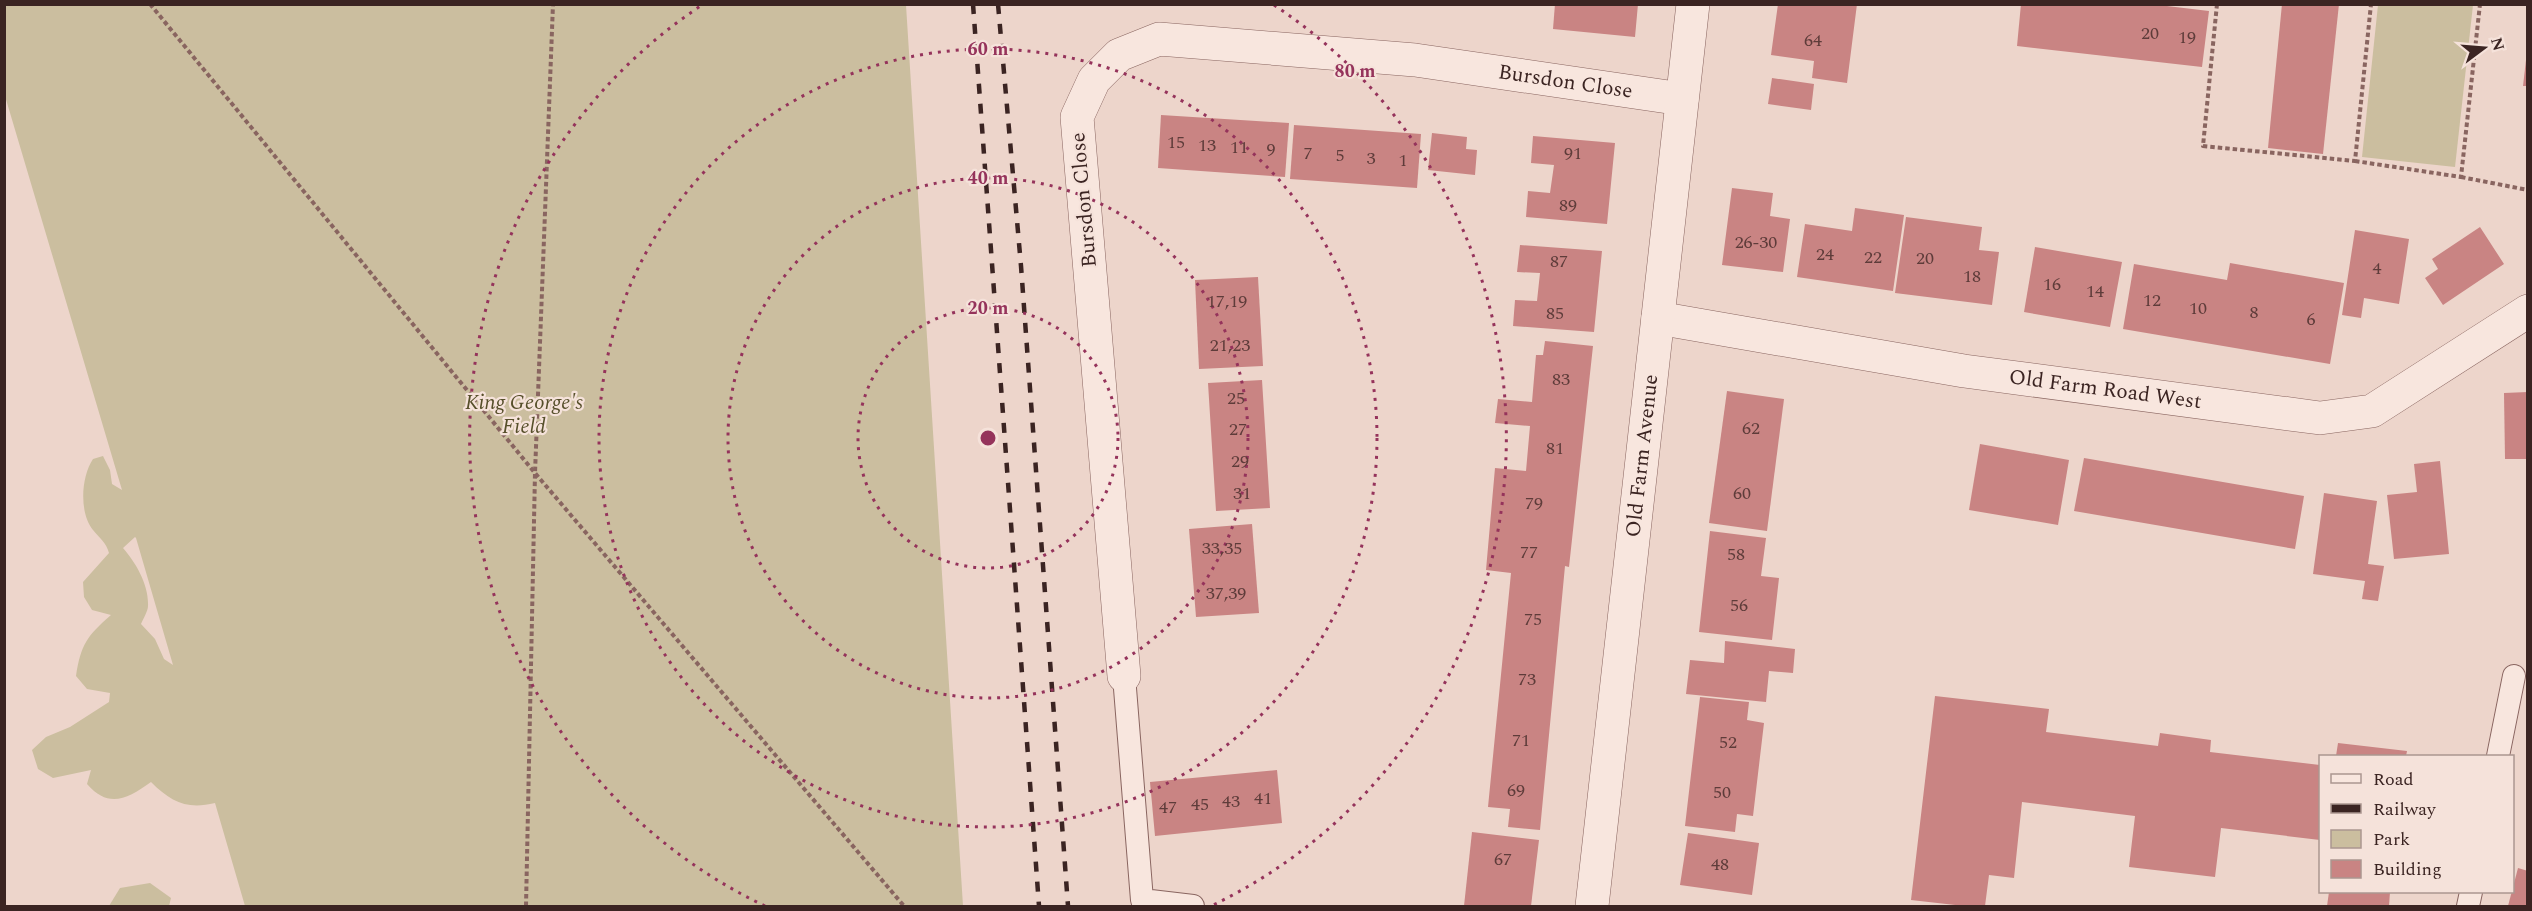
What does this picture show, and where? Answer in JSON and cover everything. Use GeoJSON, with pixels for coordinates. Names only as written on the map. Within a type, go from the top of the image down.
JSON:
{"type":"FeatureCollection","features":[{"type":"Feature","properties":{"kind":"street","name":"Old Farm Avenue"},"geometry":{"type":"LineString","coordinates":[[1592,906],[1693,4]]}},
{"type":"Feature","properties":{"kind":"street","name":"Bursdon Close"},"geometry":{"type":"LineString","coordinates":[[1124,676],[1077,117],[1094,80],[1119,55],[1159,39],[1415,60],[1682,99]]}},
{"type":"Feature","properties":{"kind":"street","name":"Old Farm Road West"},"geometry":{"type":"LineString","coordinates":[[1658,318],[1964,371],[2319,418],[2372,411],[2528,311]]}},
{"type":"Feature","properties":{"kind":"lane"},"geometry":{"type":"LineString","coordinates":[[1124,676],[1142,900],[1193,906]]}},
{"type":"Feature","properties":{"kind":"lane"},"geometry":{"type":"LineString","coordinates":[[2498,755],[2514,676]]}},
{"type":"Feature","properties":{"kind":"path"},"geometry":{"type":"LineString","coordinates":[[150,4],[536,473],[904,906]]}},
{"type":"Feature","properties":{"kind":"path"},"geometry":{"type":"LineString","coordinates":[[526,906],[536,473],[553,4]]}},
{"type":"Feature","properties":{"kind":"path"},"geometry":{"type":"LineString","coordinates":[[2217,4],[2203,146],[2355,161],[2528,190]]}},
{"type":"Feature","properties":{"kind":"path"},"geometry":{"type":"LineString","coordinates":[[2355,161],[2371,4]]}},
{"type":"Feature","properties":{"kind":"path"},"geometry":{"type":"LineString","coordinates":[[2461,177],[2480,4]]}},
{"type":"Feature","properties":{"kind":"green space","name":"King George's Field"},"geometry":{"type":"Polygon","coordinates":[[[4,5],[906,5],[963,906],[245,906],[215,803],[188,805],[180,803],[151,782],[126,797],[111,799],[95,792],[87,784],[91,770],[53,778],[38,769],[32,750],[46,737],[70,727],[109,702],[110,693],[87,689],[76,676],[86,641],[111,615],[92,610],[84,597],[83,582],[109,553],[88,523],[85,514],[84,485],[93,459],[103,456],[110,470],[112,484],[122,490],[5,96],[4,5]],[[136,538],[123,548],[137,567],[148,598],[148,608],[141,624],[155,639],[164,659],[173,665],[136,538]]]}},
{"type":"Feature","properties":{"kind":"green space"},"geometry":{"type":"Polygon","coordinates":[[[2378,5],[2473,5],[2455,167],[2362,157],[2378,5]]]}},
{"type":"Feature","properties":{"kind":"green space"},"geometry":{"type":"Polygon","coordinates":[[[150,883],[171,898],[169,906],[109,906],[120,888],[150,883]]]}},
{"type":"Feature","properties":{"kind":"building"},"geometry":{"type":"Polygon","coordinates":[[[1555,4],[1638,4],[1635,37],[1553,29],[1555,4]]]}},
{"type":"Feature","properties":{"kind":"building"},"geometry":{"type":"Polygon","coordinates":[[[1778,4],[1857,4],[1847,83],[1812,78],[1814,61],[1771,55],[1778,4]]]}},
{"type":"Feature","properties":{"kind":"building"},"geometry":{"type":"Polygon","coordinates":[[[2021,4],[2150,4],[2209,11],[2202,67],[2017,46],[2021,4]]]}},
{"type":"Feature","properties":{"kind":"building"},"geometry":{"type":"Polygon","coordinates":[[[2282,4],[2339,4],[2323,154],[2268,148],[2282,4]]]}},
{"type":"Feature","properties":{"kind":"building"},"geometry":{"type":"Polygon","coordinates":[[[2526,60],[2528,60],[2528,86],[2523,86],[2526,60]]]}},
{"type":"Feature","properties":{"kind":"building"},"geometry":{"type":"Polygon","coordinates":[[[1772,78],[1814,84],[1811,110],[1768,104],[1772,78]]]}},
{"type":"Feature","properties":{"kind":"building"},"geometry":{"type":"Polygon","coordinates":[[[1161,115],[1289,123],[1285,177],[1158,168],[1161,115]]]}},
{"type":"Feature","properties":{"kind":"building"},"geometry":{"type":"Polygon","coordinates":[[[1294,125],[1421,134],[1417,188],[1290,179],[1294,125]]]}},
{"type":"Feature","properties":{"kind":"building"},"geometry":{"type":"Polygon","coordinates":[[[1432,133],[1467,137],[1466,149],[1477,150],[1475,175],[1428,170],[1432,133]]]}},
{"type":"Feature","properties":{"kind":"building"},"geometry":{"type":"Polygon","coordinates":[[[1533,136],[1615,143],[1607,224],[1526,217],[1528,191],[1550,193],[1554,165],[1531,163],[1533,136]]]}},
{"type":"Feature","properties":{"kind":"building"},"geometry":{"type":"Polygon","coordinates":[[[1732,188],[1773,193],[1770,216],[1790,219],[1783,272],[1722,265],[1732,188]]]}},
{"type":"Feature","properties":{"kind":"building"},"geometry":{"type":"Polygon","coordinates":[[[1855,208],[1904,215],[1893,291],[1797,277],[1805,224],[1852,231],[1855,208]]]}},
{"type":"Feature","properties":{"kind":"building"},"geometry":{"type":"Polygon","coordinates":[[[1906,217],[1982,227],[1979,250],[1999,252],[1992,305],[1895,293],[1906,217]]]}},
{"type":"Feature","properties":{"kind":"building"},"geometry":{"type":"Polygon","coordinates":[[[2480,227],[2504,264],[2443,305],[2425,278],[2438,269],[2432,259],[2480,227]]]}},
{"type":"Feature","properties":{"kind":"building"},"geometry":{"type":"Polygon","coordinates":[[[2355,230],[2409,239],[2399,304],[2364,298],[2361,318],[2342,315],[2355,230]]]}},
{"type":"Feature","properties":{"kind":"building"},"geometry":{"type":"Polygon","coordinates":[[[1520,245],[1602,251],[1594,332],[1513,326],[1515,300],[1537,301],[1540,273],[1517,272],[1520,245]]]}},
{"type":"Feature","properties":{"kind":"building"},"geometry":{"type":"Polygon","coordinates":[[[2035,247],[2122,262],[2110,327],[2024,312],[2035,247]]]}},
{"type":"Feature","properties":{"kind":"building"},"geometry":{"type":"Polygon","coordinates":[[[2230,263],[2344,283],[2330,364],[2123,329],[2134,264],[2227,280],[2230,263]]]}},
{"type":"Feature","properties":{"kind":"building"},"geometry":{"type":"Polygon","coordinates":[[[1258,277],[1263,366],[1199,369],[1195,280],[1258,277]]]}},
{"type":"Feature","properties":{"kind":"building"},"geometry":{"type":"Polygon","coordinates":[[[1545,341],[1593,346],[1569,567],[1565,566],[1540,830],[1508,827],[1510,809],[1488,807],[1511,573],[1486,570],[1495,468],[1526,471],[1530,426],[1495,423],[1498,399],[1532,402],[1536,355],[1543,355],[1545,341]]]}},
{"type":"Feature","properties":{"kind":"building"},"geometry":{"type":"Polygon","coordinates":[[[1262,380],[1270,508],[1216,511],[1208,383],[1262,380]]]}},
{"type":"Feature","properties":{"kind":"building"},"geometry":{"type":"Polygon","coordinates":[[[1727,391],[1784,399],[1767,531],[1709,523],[1727,391]]]}},
{"type":"Feature","properties":{"kind":"building"},"geometry":{"type":"Polygon","coordinates":[[[2528,392],[2528,459],[2505,459],[2504,393],[2528,392]]]}},
{"type":"Feature","properties":{"kind":"building"},"geometry":{"type":"Polygon","coordinates":[[[1980,444],[2069,460],[2058,525],[1969,510],[1980,444]]]}},
{"type":"Feature","properties":{"kind":"building"},"geometry":{"type":"Polygon","coordinates":[[[2084,458],[2304,496],[2295,549],[2074,511],[2084,458]]]}},
{"type":"Feature","properties":{"kind":"building"},"geometry":{"type":"Polygon","coordinates":[[[2440,461],[2449,554],[2394,559],[2387,495],[2417,492],[2414,464],[2440,461]]]}},
{"type":"Feature","properties":{"kind":"building"},"geometry":{"type":"Polygon","coordinates":[[[2324,493],[2377,501],[2368,564],[2384,566],[2378,601],[2362,599],[2365,581],[2313,574],[2324,493]]]}},
{"type":"Feature","properties":{"kind":"building"},"geometry":{"type":"Polygon","coordinates":[[[1252,524],[1259,613],[1196,617],[1189,529],[1252,524]]]}},
{"type":"Feature","properties":{"kind":"building"},"geometry":{"type":"Polygon","coordinates":[[[1710,531],[1766,538],[1761,576],[1779,578],[1772,640],[1699,632],[1710,531]]]}},
{"type":"Feature","properties":{"kind":"building"},"geometry":{"type":"Polygon","coordinates":[[[1725,641],[1795,649],[1793,673],[1769,671],[1766,702],[1686,694],[1690,660],[1724,663],[1725,641]]]}},
{"type":"Feature","properties":{"kind":"building"},"geometry":{"type":"Polygon","coordinates":[[[1935,696],[2049,709],[2046,732],[2158,746],[2160,733],[2211,740],[2210,752],[2319,765],[2319,840],[2221,828],[2215,877],[2129,867],[2135,816],[2022,802],[2014,878],[1989,875],[1985,906],[1911,900],[1935,696]]]}},
{"type":"Feature","properties":{"kind":"building"},"geometry":{"type":"Polygon","coordinates":[[[1700,697],[1749,702],[1747,720],[1764,723],[1753,816],[1737,814],[1735,832],[1685,826],[1700,697]]]}},
{"type":"Feature","properties":{"kind":"building"},"geometry":{"type":"Polygon","coordinates":[[[2338,743],[2407,751],[2406,755],[2336,755],[2338,743]]]}},
{"type":"Feature","properties":{"kind":"building"},"geometry":{"type":"Polygon","coordinates":[[[1277,770],[1282,823],[1155,836],[1150,782],[1277,770]]]}},
{"type":"Feature","properties":{"kind":"building"},"geometry":{"type":"Polygon","coordinates":[[[1472,832],[1539,840],[1531,906],[1464,906],[1472,832]]]}},
{"type":"Feature","properties":{"kind":"building"},"geometry":{"type":"Polygon","coordinates":[[[1688,833],[1759,843],[1752,895],[1680,885],[1688,833]]]}},
{"type":"Feature","properties":{"kind":"building"},"geometry":{"type":"Polygon","coordinates":[[[2518,868],[2528,871],[2528,906],[2508,906],[2511,893],[2514,893],[2518,868]]]}},
{"type":"Feature","properties":{"kind":"building"},"geometry":{"type":"Polygon","coordinates":[[[2329,893],[2390,893],[2389,906],[2327,906],[2329,893]]]}},
{"type":"Feature","properties":{"kind":"railway"},"geometry":{"type":"LineString","coordinates":[[973,4],[1039,906]]}},
{"type":"Feature","properties":{"kind":"railway"},"geometry":{"type":"LineString","coordinates":[[998,4],[1021,266],[1068,906]]}}]}
